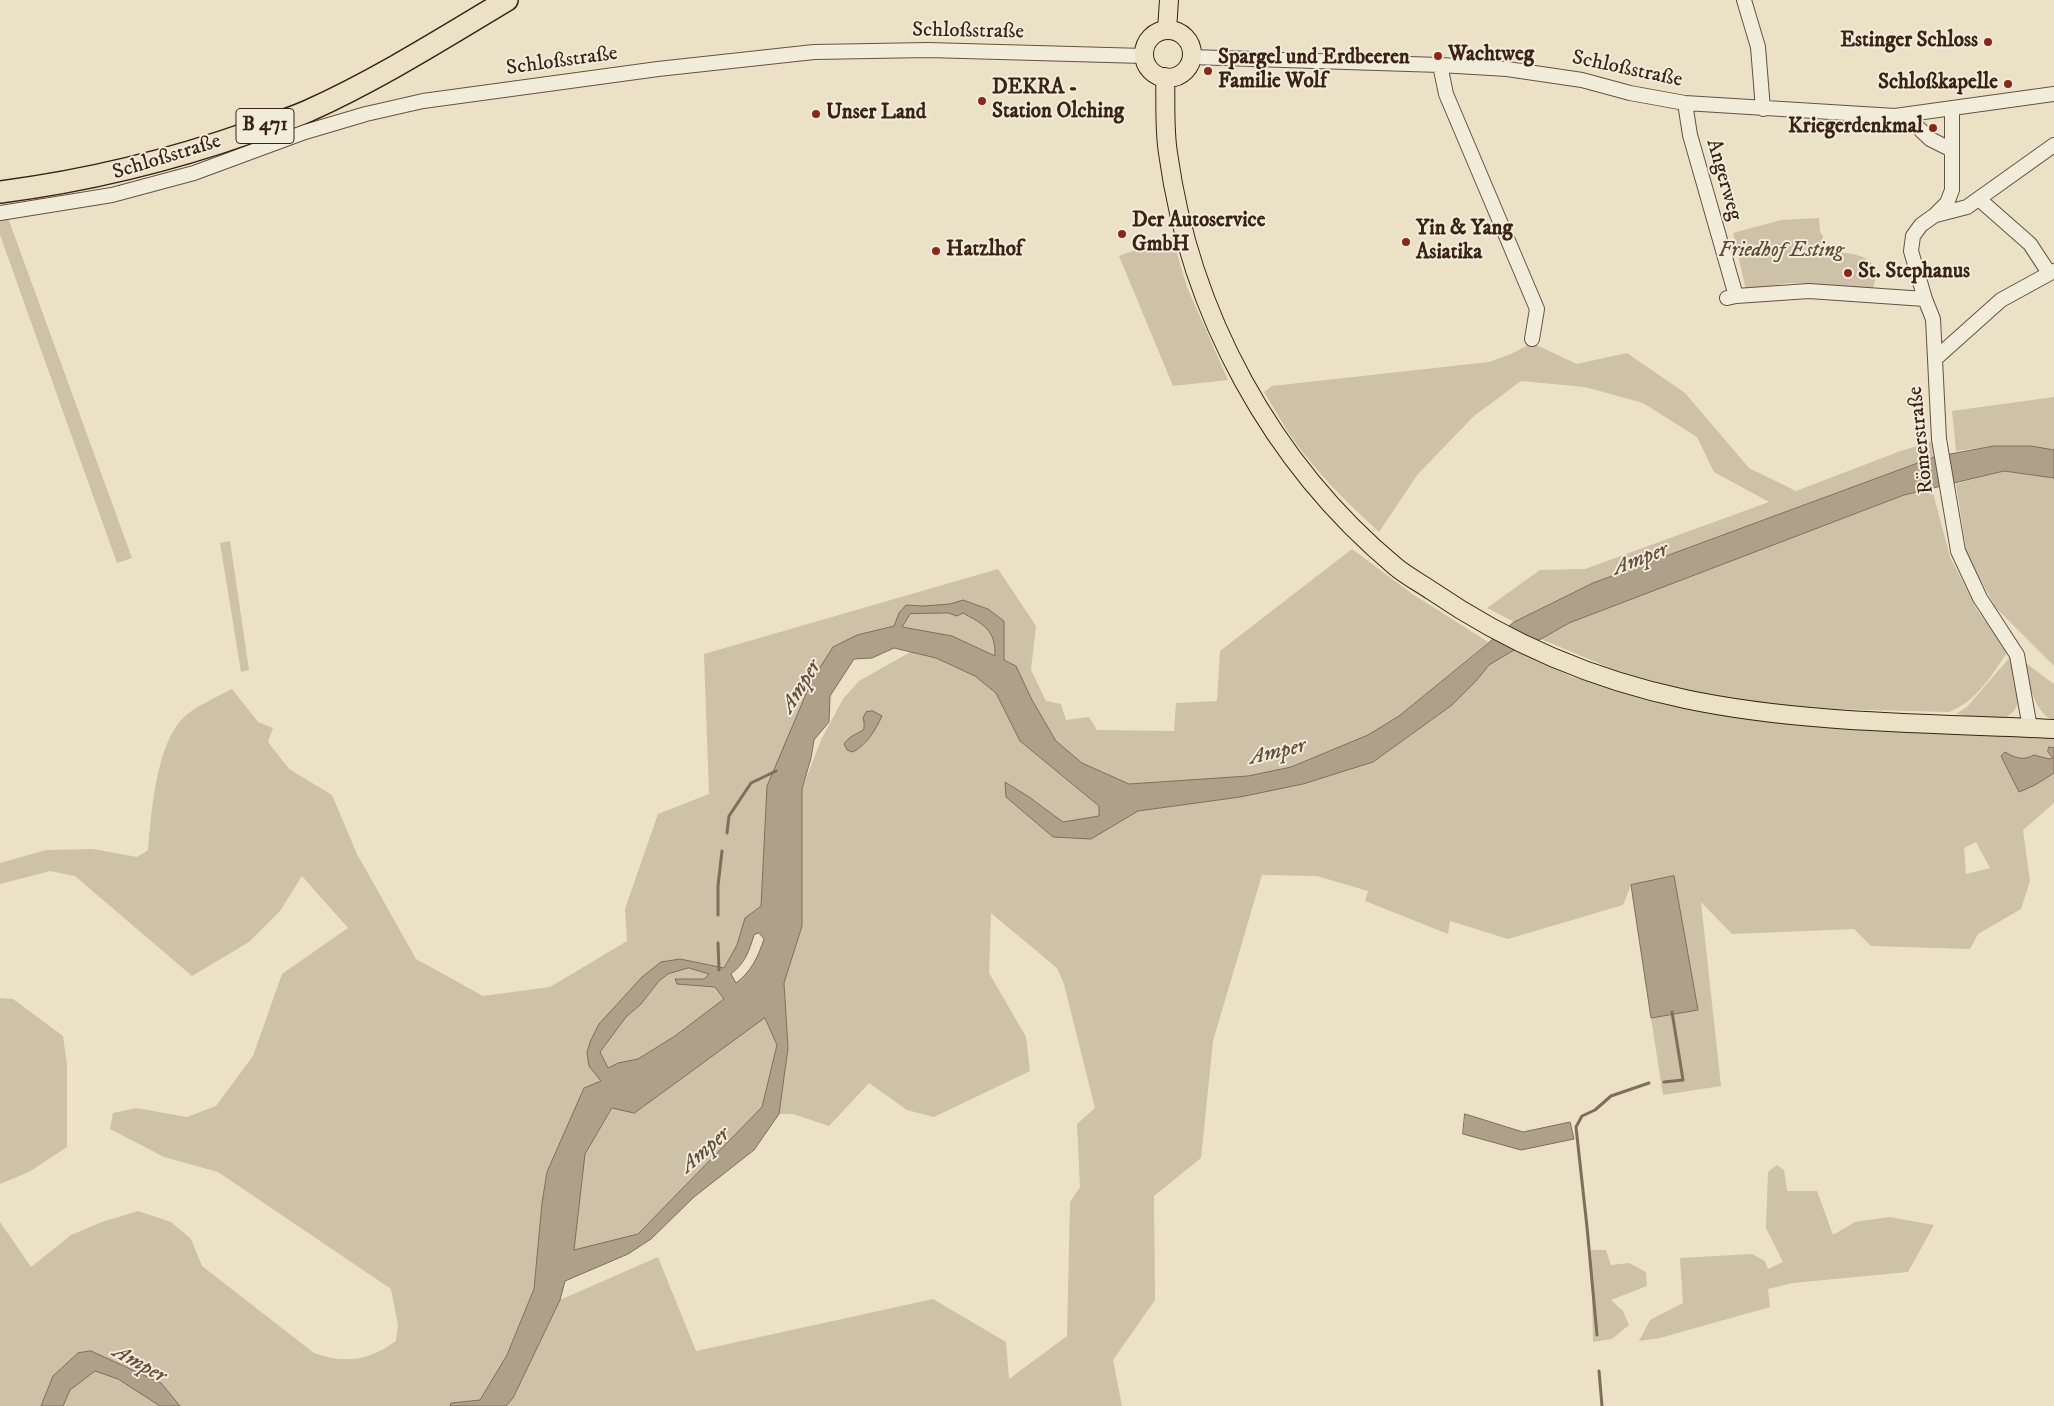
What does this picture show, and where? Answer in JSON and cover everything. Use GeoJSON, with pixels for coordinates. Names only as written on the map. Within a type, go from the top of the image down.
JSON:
{"type":"FeatureCollection","features":[{"type":"Feature","properties":{"kind":"highway","name":"B 471"},"geometry":{"type":"LineString","coordinates":[[0,192],[54,185],[121,171],[212,146],[307,111],[408,60],[507,0]]}},
{"type":"Feature","properties":{"kind":"main road"},"geometry":{"type":"LineString","coordinates":[[1167,30],[1168,0]]}},
{"type":"Feature","properties":{"kind":"main road"},"geometry":{"type":"LineString","coordinates":[[1167,30],[1174,31],[1186,38],[1191,51],[1191,58],[1185,70],[1179,75],[1165,77],[1151,70],[1146,64],[1144,56],[1148,41],[1153,36],[1167,30]]}},
{"type":"Feature","properties":{"kind":"main road"},"geometry":{"type":"LineString","coordinates":[[1165,77],[1167,150],[1179,213],[1198,283],[1234,366],[1251,398],[1298,467],[1349,523],[1397,568],[1455,607],[1489,626],[1571,666],[1620,683],[1685,699],[1734,707],[1842,719],[2054,729]]}},
{"type":"Feature","properties":{"kind":"street"},"geometry":{"type":"LineString","coordinates":[[1744,0],[1758,47],[1763,109]]}},
{"type":"Feature","properties":{"kind":"street","name":"Schloßstraße"},"geometry":{"type":"LineString","coordinates":[[0,212],[112,195],[194,174],[305,132],[366,114],[423,101],[658,68],[814,52],[928,50],[1144,56]]}},
{"type":"Feature","properties":{"kind":"street","name":"Schloßstraße"},"geometry":{"type":"LineString","coordinates":[[1191,58],[1440,65],[1507,69],[1582,80],[1685,103],[1763,109],[1905,115],[2054,94]]}},
{"type":"Feature","properties":{"kind":"street"},"geometry":{"type":"LineString","coordinates":[[1440,65],[1446,94],[1537,310],[1532,339]]}},
{"type":"Feature","properties":{"kind":"street","name":"Angerweg"},"geometry":{"type":"LineString","coordinates":[[1685,103],[1690,138],[1732,297],[1809,291],[1925,299]]}},
{"type":"Feature","properties":{"kind":"street","name":"Römerstraße"},"geometry":{"type":"LineString","coordinates":[[1952,109],[1952,190],[1947,203],[1921,225],[1913,236],[1911,251],[1933,319],[1939,439],[1958,551],[1980,598],[2017,655],[2030,728]]}},
{"type":"Feature","properties":{"kind":"street"},"geometry":{"type":"LineString","coordinates":[[1905,115],[1930,139],[1952,150]]}},
{"type":"Feature","properties":{"kind":"street"},"geometry":{"type":"LineString","coordinates":[[1935,215],[1968,207],[1980,200],[2054,145]]}},
{"type":"Feature","properties":{"kind":"street"},"geometry":{"type":"LineString","coordinates":[[1936,359],[2001,300],[2052,272],[2030,244],[1980,200]]}},
{"type":"Feature","properties":{"kind":"green space"},"geometry":{"type":"Polygon","coordinates":[[[0,218],[8,218],[132,558],[117,563],[0,235],[0,218]]]}},
{"type":"Feature","properties":{"kind":"green space","name":"Friedhof Esting"},"geometry":{"type":"Polygon","coordinates":[[[1819,218],[1820,232],[1823,236],[1822,251],[1855,255],[1871,263],[1875,270],[1875,280],[1871,293],[1816,284],[1788,283],[1746,290],[1733,233],[1781,220],[1819,218]]]}},
{"type":"Feature","properties":{"kind":"green space"},"geometry":{"type":"Polygon","coordinates":[[[1172,237],[1187,287],[1228,380],[1173,386],[1119,256],[1172,237]]]}},
{"type":"Feature","properties":{"kind":"green space"},"geometry":{"type":"Polygon","coordinates":[[[1532,343],[1577,364],[1627,353],[1685,393],[1749,468],[1796,491],[1932,441],[1934,457],[1593,583],[1514,622],[1487,608],[1540,570],[1585,569],[1769,502],[1714,472],[1697,437],[1643,403],[1585,387],[1521,381],[1474,416],[1418,474],[1379,532],[1342,497],[1308,459],[1288,432],[1264,392],[1272,386],[1489,362],[1511,354],[1532,343]]]}},
{"type":"Feature","properties":{"kind":"green space"},"geometry":{"type":"Polygon","coordinates":[[[2054,397],[2054,450],[2029,446],[2005,446],[1956,451],[1952,411],[2054,397]]]}},
{"type":"Feature","properties":{"kind":"green space"},"geometry":{"type":"Polygon","coordinates":[[[2004,471],[2054,478],[2054,666],[1996,608],[1967,555],[1956,484],[2004,471]]]}},
{"type":"Feature","properties":{"kind":"green space"},"geometry":{"type":"Polygon","coordinates":[[[1932,489],[1950,557],[1977,610],[2008,651],[1990,678],[1976,694],[1949,712],[1787,708],[1706,695],[1629,676],[1541,639],[1569,623],[1904,495],[1932,489]]]}},
{"type":"Feature","properties":{"kind":"green space"},"geometry":{"type":"Polygon","coordinates":[[[230,541],[249,670],[241,672],[220,543],[230,541]]]}},
{"type":"Feature","properties":{"kind":"green space"},"geometry":{"type":"Polygon","coordinates":[[[1352,549],[1411,593],[1488,642],[1399,716],[1368,735],[1291,767],[1248,776],[1129,784],[1082,763],[1056,741],[1032,700],[1016,666],[894,626],[857,635],[782,754],[767,786],[761,906],[745,918],[737,945],[724,968],[680,959],[620,1002],[599,1024],[590,1042],[601,1081],[584,1089],[547,1172],[542,1203],[534,1289],[507,1355],[480,1401],[451,1403],[450,1406],[0,1406],[0,1222],[31,1267],[71,1235],[102,1222],[138,1211],[171,1222],[191,1239],[202,1266],[314,1353],[336,1359],[356,1359],[376,1353],[396,1341],[398,1325],[391,1289],[218,1172],[164,1157],[110,1129],[113,1113],[136,1108],[187,1117],[216,1106],[253,1056],[282,974],[348,928],[302,876],[280,911],[249,942],[192,976],[75,876],[50,871],[0,884],[0,863],[46,850],[93,849],[137,857],[148,850],[153,800],[161,762],[174,730],[183,718],[193,710],[232,689],[258,722],[273,728],[268,742],[289,769],[332,795],[357,854],[416,959],[483,996],[550,987],[627,941],[625,909],[658,814],[709,794],[704,654],[998,569],[1036,626],[1031,670],[1046,701],[1061,704],[1066,720],[1089,717],[1097,730],[1174,731],[1176,703],[1217,701],[1220,651],[1352,549]]]}},
{"type":"Feature","properties":{"kind":"green space"},"geometry":{"type":"Polygon","coordinates":[[[1514,650],[1572,677],[1626,691],[1939,733],[2054,738],[2054,803],[2023,830],[2030,881],[2021,909],[1978,934],[1970,949],[1871,946],[1854,929],[1732,934],[1701,902],[1721,1086],[1663,1095],[1651,1018],[1698,1010],[1631,885],[1623,905],[1508,939],[1450,921],[1448,934],[1365,901],[1368,891],[1317,876],[1262,875],[1213,1041],[1201,1158],[1154,1196],[1155,1300],[1113,1360],[1122,1406],[506,1406],[513,1398],[560,1300],[658,1257],[696,1351],[933,1299],[1006,1342],[1009,1379],[1067,1336],[1070,1202],[1080,1187],[1077,1124],[1095,1108],[1064,984],[1057,968],[991,913],[989,973],[1026,1037],[1030,1071],[934,1117],[907,1110],[869,1083],[829,1126],[793,1114],[779,1114],[788,1048],[784,983],[802,926],[802,789],[821,740],[843,699],[859,681],[912,651],[936,658],[975,676],[996,693],[1020,741],[1099,806],[1099,816],[1063,822],[1029,797],[1006,797],[1053,837],[1091,839],[1138,811],[1240,797],[1303,784],[1373,762],[1452,705],[1489,665],[1514,650]],[[1976,842],[1964,848],[1966,874],[1990,868],[1976,842]]]}},
{"type":"Feature","properties":{"kind":"green space"},"geometry":{"type":"Polygon","coordinates":[[[2010,657],[2018,691],[2016,707],[2011,714],[2003,718],[1994,719],[1956,714],[1967,707],[2010,657]]]}},
{"type":"Feature","properties":{"kind":"green space"},"geometry":{"type":"Polygon","coordinates":[[[2023,661],[2054,684],[2054,720],[2041,711],[2033,695],[2023,661]]]}},
{"type":"Feature","properties":{"kind":"green space"},"geometry":{"type":"Polygon","coordinates":[[[689,968],[710,973],[704,979],[715,987],[724,999],[675,1036],[638,1059],[618,1063],[608,1068],[600,1052],[626,1017],[659,981],[668,974],[689,968]]]}},
{"type":"Feature","properties":{"kind":"green space"},"geometry":{"type":"Polygon","coordinates":[[[0,998],[13,999],[63,1036],[67,1065],[67,1147],[29,1172],[0,1184],[0,998]]]}},
{"type":"Feature","properties":{"kind":"green space"},"geometry":{"type":"Polygon","coordinates":[[[765,1017],[777,1045],[762,1107],[638,1234],[574,1251],[585,1154],[613,1108],[634,1112],[765,1017]]]}},
{"type":"Feature","properties":{"kind":"green space"},"geometry":{"type":"Polygon","coordinates":[[[1777,1165],[1784,1170],[1787,1191],[1817,1191],[1833,1235],[1855,1222],[1889,1217],[1934,1225],[1908,1272],[1793,1283],[1768,1289],[1770,1307],[1660,1338],[1639,1341],[1650,1320],[1683,1303],[1680,1258],[1752,1254],[1765,1261],[1768,1269],[1783,1262],[1766,1228],[1768,1172],[1777,1165]]]}},
{"type":"Feature","properties":{"kind":"green space"},"geometry":{"type":"Polygon","coordinates":[[[1591,1250],[1606,1250],[1611,1265],[1629,1263],[1646,1272],[1647,1286],[1611,1300],[1623,1311],[1629,1325],[1612,1339],[1593,1342],[1591,1250]]]}},
{"type":"Feature","properties":{"kind":"shaded area"},"geometry":{"type":"Polygon","coordinates":[[[1994,446],[2031,446],[2054,450],[2054,478],[2004,471],[1904,495],[1569,623],[1541,639],[1514,650],[1489,665],[1452,705],[1373,762],[1303,784],[1240,797],[1138,811],[1091,839],[1053,837],[1006,797],[1005,782],[1063,822],[1099,816],[1099,806],[1020,741],[996,693],[975,676],[936,658],[894,648],[872,658],[854,659],[830,696],[829,722],[814,740],[802,789],[802,926],[784,983],[788,1048],[779,1114],[754,1150],[694,1197],[651,1239],[628,1254],[565,1281],[560,1300],[513,1398],[506,1406],[450,1406],[451,1403],[480,1400],[507,1355],[534,1289],[542,1203],[547,1172],[584,1088],[601,1081],[589,1066],[587,1053],[599,1024],[642,977],[661,962],[680,959],[724,968],[737,945],[745,918],[761,906],[767,786],[812,680],[833,647],[857,635],[894,626],[899,613],[906,605],[950,604],[963,600],[988,609],[1004,621],[1004,660],[1016,666],[1032,700],[1056,741],[1082,763],[1129,784],[1248,776],[1291,767],[1368,735],[1399,716],[1514,622],[1593,583],[1934,457],[1994,446]],[[948,613],[910,614],[902,627],[952,636],[995,656],[995,647],[991,634],[977,621],[963,613],[957,616],[948,613]],[[759,933],[754,935],[746,957],[731,974],[736,983],[750,969],[762,946],[764,939],[759,933]],[[689,968],[668,974],[659,981],[641,1004],[626,1017],[600,1052],[608,1068],[618,1063],[638,1059],[675,1036],[724,999],[715,987],[677,984],[675,979],[704,979],[709,974],[689,968]],[[765,1018],[634,1113],[612,1108],[585,1154],[574,1250],[638,1234],[762,1107],[777,1045],[765,1018]]]}},
{"type":"Feature","properties":{"kind":"shaded area"},"geometry":{"type":"Polygon","coordinates":[[[873,711],[882,716],[873,732],[858,749],[853,752],[847,750],[844,744],[846,741],[864,729],[863,718],[866,712],[873,711]]]}},
{"type":"Feature","properties":{"kind":"shaded area"},"geometry":{"type":"Polygon","coordinates":[[[2049,747],[2054,748],[2054,773],[2019,792],[2001,756],[2005,752],[2019,758],[2034,755],[2049,759],[2053,758],[2048,752],[2049,747]]]}},
{"type":"Feature","properties":{"kind":"shaded area"},"geometry":{"type":"Polygon","coordinates":[[[1674,876],[1698,1010],[1651,1018],[1631,885],[1674,876]]]}},
{"type":"Feature","properties":{"kind":"shaded area"},"geometry":{"type":"Polygon","coordinates":[[[1465,1114],[1523,1132],[1570,1122],[1574,1139],[1521,1150],[1463,1134],[1465,1114]]]}},
{"type":"Feature","properties":{"kind":"shaded area"},"geometry":{"type":"Polygon","coordinates":[[[91,1351],[161,1383],[180,1406],[160,1406],[118,1379],[95,1371],[70,1390],[63,1406],[41,1406],[53,1376],[78,1353],[91,1351]]]}},
{"type":"Feature","properties":{"kind":"waterway"},"geometry":{"type":"LineString","coordinates":[[727,833],[729,816],[751,783],[776,771]]}},
{"type":"Feature","properties":{"kind":"waterway"},"geometry":{"type":"LineString","coordinates":[[718,915],[718,886],[722,851]]}},
{"type":"Feature","properties":{"kind":"waterway"},"geometry":{"type":"LineString","coordinates":[[718,943],[719,970]]}},
{"type":"Feature","properties":{"kind":"waterway"},"geometry":{"type":"LineString","coordinates":[[1664,1082],[1683,1080],[1672,1012]]}},
{"type":"Feature","properties":{"kind":"waterway"},"geometry":{"type":"LineString","coordinates":[[1597,1335],[1576,1127],[1582,1116],[1595,1110],[1611,1096],[1649,1083]]}},
{"type":"Feature","properties":{"kind":"waterway"},"geometry":{"type":"LineString","coordinates":[[1599,1371],[1602,1406]]}},
{"type":"Feature","properties":{"kind":"place","name":"Estinger Schloss"},"geometry":{"type":"Point","coordinates":[1988,42]}},
{"type":"Feature","properties":{"kind":"place","name":"Wachtweg"},"geometry":{"type":"Point","coordinates":[1438,56]}},
{"type":"Feature","properties":{"kind":"place","name":"Spargel und Erdbeeren Familie Wolf"},"geometry":{"type":"Point","coordinates":[1208,71]}},
{"type":"Feature","properties":{"kind":"place","name":"Schloßkapelle"},"geometry":{"type":"Point","coordinates":[2008,84]}},
{"type":"Feature","properties":{"kind":"place","name":"DEKRA - Station Olching"},"geometry":{"type":"Point","coordinates":[982,101]}},
{"type":"Feature","properties":{"kind":"place","name":"Unser Land"},"geometry":{"type":"Point","coordinates":[816,114]}},
{"type":"Feature","properties":{"kind":"place","name":"Kriegerdenkmal"},"geometry":{"type":"Point","coordinates":[1933,128]}},
{"type":"Feature","properties":{"kind":"place","name":"Der Autoservice GmbH"},"geometry":{"type":"Point","coordinates":[1122,234]}},
{"type":"Feature","properties":{"kind":"place","name":"Yin & Yang Asiatika"},"geometry":{"type":"Point","coordinates":[1406,242]}},
{"type":"Feature","properties":{"kind":"place","name":"Hatzlhof"},"geometry":{"type":"Point","coordinates":[936,251]}},
{"type":"Feature","properties":{"kind":"place","name":"St. Stephanus"},"geometry":{"type":"Point","coordinates":[1848,273]}},
{"type":"Feature","properties":{"kind":"water label","name":"Amper"},"geometry":{"type":"Point","coordinates":[1641,560]}},
{"type":"Feature","properties":{"kind":"water label","name":"Amper"},"geometry":{"type":"Point","coordinates":[802,687]}},
{"type":"Feature","properties":{"kind":"water label","name":"Amper"},"geometry":{"type":"Point","coordinates":[1278,753]}},
{"type":"Feature","properties":{"kind":"water label","name":"Amper"},"geometry":{"type":"Point","coordinates":[706,1151]}},
{"type":"Feature","properties":{"kind":"water label","name":"Amper"},"geometry":{"type":"Point","coordinates":[139,1365]}}]}
